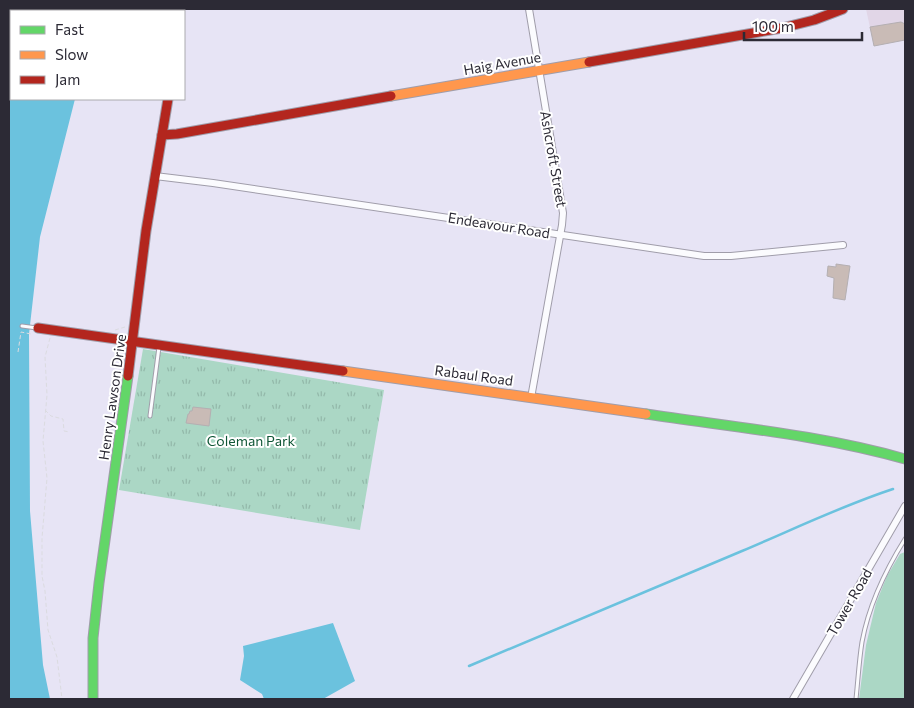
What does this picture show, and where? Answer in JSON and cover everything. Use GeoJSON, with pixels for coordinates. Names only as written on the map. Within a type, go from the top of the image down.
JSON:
{"type":"FeatureCollection","features":[{"type":"Feature","properties":{"kind":"main road","name":"Haig Avenue"},"geometry":{"type":"LineString","coordinates":[[162,135],[177,134],[791,26],[843,9]]}},
{"type":"Feature","properties":{"kind":"main road","name":"Henry Lawson Drive"},"geometry":{"type":"LineString","coordinates":[[92,699],[93,638],[99,584],[133,341],[146,232],[168,100]]}},
{"type":"Feature","properties":{"kind":"main road","name":"Rabaul Road"},"geometry":{"type":"LineString","coordinates":[[38,328],[792,435],[877,450],[905,459]]}},
{"type":"Feature","properties":{"kind":"street","name":"Ashcroft Street"},"geometry":{"type":"LineString","coordinates":[[529,9],[562,207],[561,235],[532,398]]}},
{"type":"Feature","properties":{"kind":"street","name":"Endeavour Road"},"geometry":{"type":"LineString","coordinates":[[155,176],[714,257],[843,245]]}},
{"type":"Feature","properties":{"kind":"street","name":"Tower Road"},"geometry":{"type":"LineString","coordinates":[[793,699],[905,506]]}},
{"type":"Feature","properties":{"kind":"lane"},"geometry":{"type":"LineString","coordinates":[[22,326],[38,328]]}},
{"type":"Feature","properties":{"kind":"lane"},"geometry":{"type":"LineString","coordinates":[[150,416],[159,344]]}},
{"type":"Feature","properties":{"kind":"lane"},"geometry":{"type":"LineString","coordinates":[[856,699],[862,641],[870,613],[880,584],[905,539]]}},
{"type":"Feature","properties":{"kind":"lane"},"geometry":{"type":"LineString","coordinates":[[898,550],[905,548]]}},
{"type":"Feature","properties":{"kind":"path"},"geometry":{"type":"LineString","coordinates":[[52,330],[45,357],[47,395],[43,441],[47,478],[42,538],[42,576],[48,630],[57,657],[62,699]]}},
{"type":"Feature","properties":{"kind":"path"},"geometry":{"type":"LineString","coordinates":[[18,351],[20,334]]}},
{"type":"Feature","properties":{"kind":"path"},"geometry":{"type":"LineString","coordinates":[[45,409],[49,415],[63,419],[64,431],[70,432]]}},
{"type":"Feature","properties":{"kind":"shaded area"},"geometry":{"type":"Polygon","coordinates":[[[866,9],[905,9],[905,40],[874,46],[866,9]]]}},
{"type":"Feature","properties":{"kind":"green space","name":"Coleman Park"},"geometry":{"type":"Polygon","coordinates":[[[143,349],[384,390],[360,530],[119,490],[143,349]]]}},
{"type":"Feature","properties":{"kind":"green space"},"geometry":{"type":"Polygon","coordinates":[[[905,552],[905,699],[859,699],[866,645],[876,603],[887,576],[900,554],[905,552]]]}},
{"type":"Feature","properties":{"kind":"water"},"geometry":{"type":"Polygon","coordinates":[[[9,9],[83,9],[10,10],[10,100],[75,100],[40,237],[29,334],[30,511],[43,665],[50,699],[9,699],[9,9]]]}},
{"type":"Feature","properties":{"kind":"water"},"geometry":{"type":"Polygon","coordinates":[[[333,623],[355,681],[323,699],[264,699],[262,694],[240,680],[244,656],[243,646],[333,623]]]}},
{"type":"Feature","properties":{"kind":"building"},"geometry":{"type":"Polygon","coordinates":[[[901,22],[905,24],[905,40],[874,46],[870,27],[901,22]]]}},
{"type":"Feature","properties":{"kind":"building"},"geometry":{"type":"Polygon","coordinates":[[[836,264],[850,266],[845,300],[833,298],[834,278],[827,276],[828,266],[836,267],[836,264]]]}},
{"type":"Feature","properties":{"kind":"building"},"geometry":{"type":"Polygon","coordinates":[[[193,407],[211,409],[209,426],[186,423],[188,414],[192,411],[193,407]]]}},
{"type":"Feature","properties":{"kind":"waterway"},"geometry":{"type":"LineString","coordinates":[[469,666],[836,511],[893,489]]}},
{"type":"Feature","properties":{"kind":"traffic: fast"},"geometry":{"type":"LineString","coordinates":[[93,699],[93,638],[128,376]]}},
{"type":"Feature","properties":{"kind":"traffic: fast"},"geometry":{"type":"LineString","coordinates":[[646,414],[809,438],[905,459]]}},
{"type":"Feature","properties":{"kind":"traffic: slow"},"geometry":{"type":"LineString","coordinates":[[391,96],[589,62]]}},
{"type":"Feature","properties":{"kind":"traffic: slow"},"geometry":{"type":"LineString","coordinates":[[343,371],[646,414]]}},
{"type":"Feature","properties":{"kind":"traffic: jam"},"geometry":{"type":"LineString","coordinates":[[589,62],[782,28],[814,20],[843,9]]}},
{"type":"Feature","properties":{"kind":"traffic: jam"},"geometry":{"type":"LineString","coordinates":[[162,135],[177,134],[391,96]]}},
{"type":"Feature","properties":{"kind":"traffic: jam"},"geometry":{"type":"LineString","coordinates":[[128,376],[146,231],[168,100]]}},
{"type":"Feature","properties":{"kind":"traffic: jam"},"geometry":{"type":"LineString","coordinates":[[38,328],[343,371]]}}]}
